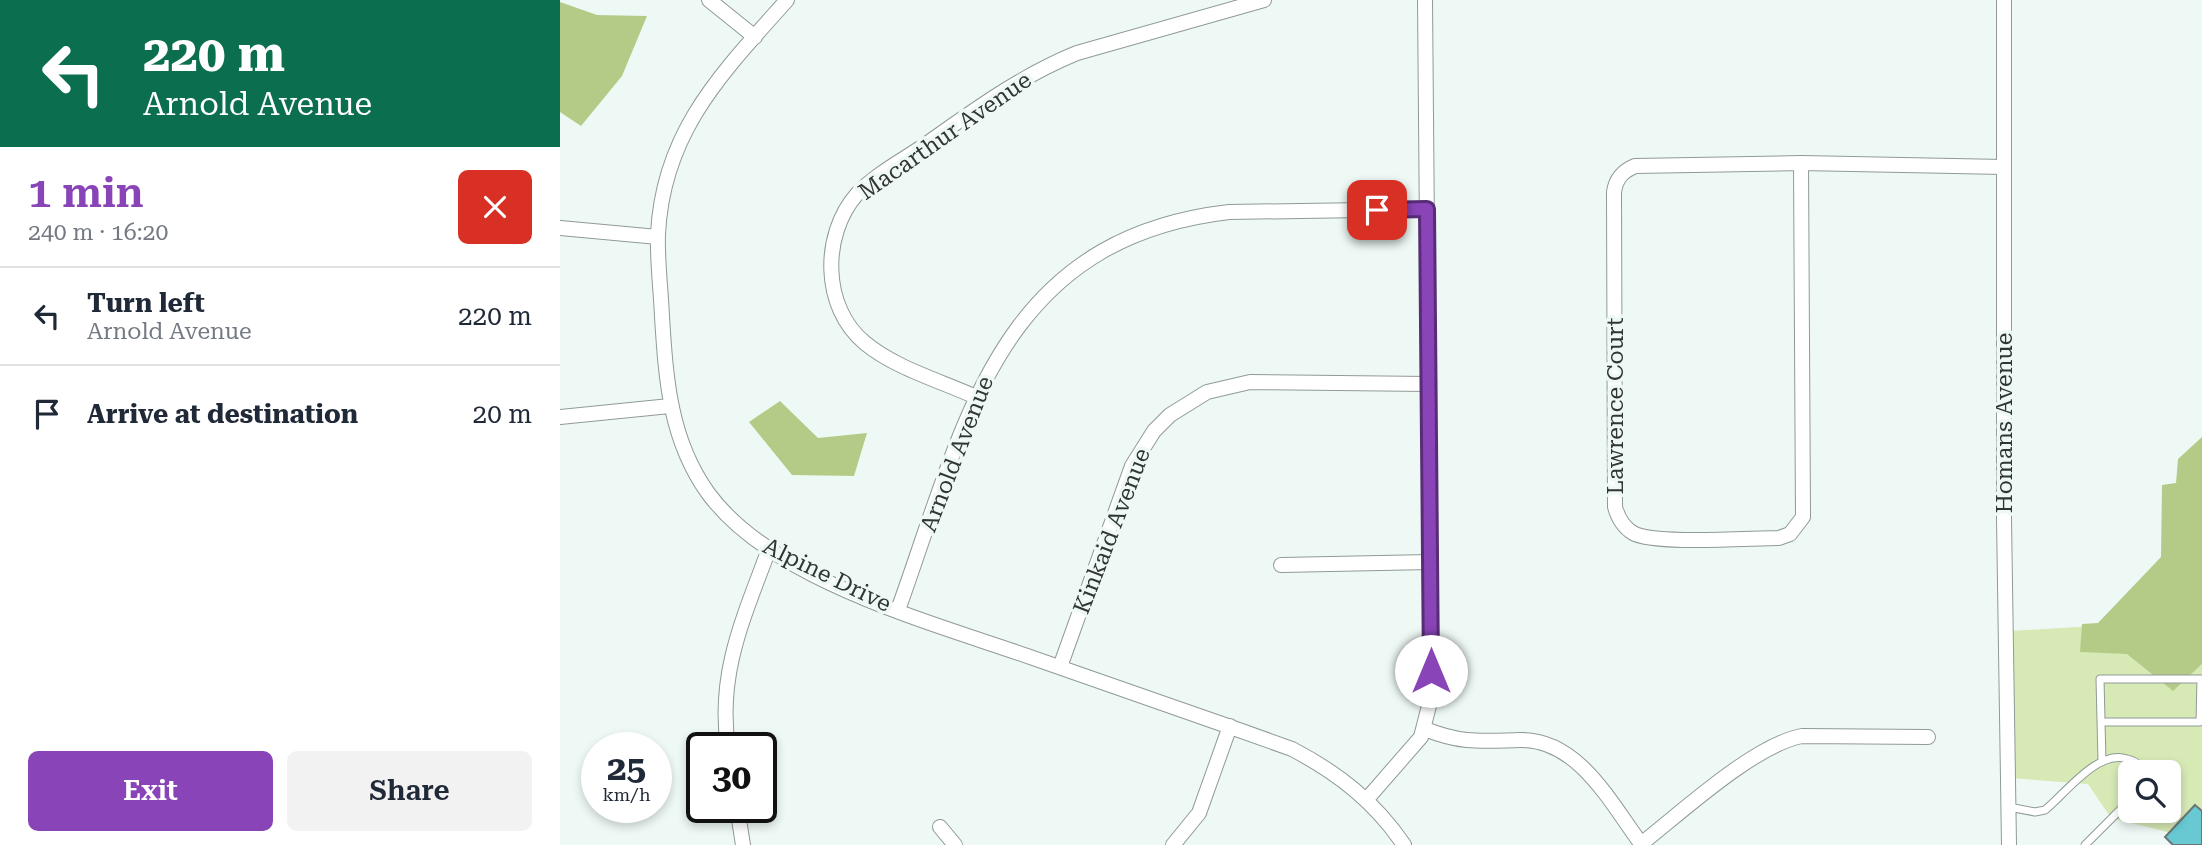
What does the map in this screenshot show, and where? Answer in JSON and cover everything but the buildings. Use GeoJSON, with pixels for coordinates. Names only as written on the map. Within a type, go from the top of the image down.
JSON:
{"type":"FeatureCollection","features":[{"type":"Feature","properties":{"kind":"street"},"geometry":{"type":"LineString","coordinates":[[709,0],[755,37]]}},
{"type":"Feature","properties":{"kind":"street","name":"Alpine Drive"},"geometry":{"type":"LineString","coordinates":[[787,0],[719,77],[686,126],[665,182],[658,237],[670,406],[681,443],[709,494],[727,514],[769,549],[824,579],[898,610],[1230,726],[1292,749],[1320,763],[1367,799],[1404,845]]}},
{"type":"Feature","properties":{"kind":"street","name":"Macarthur Avenue"},"geometry":{"type":"LineString","coordinates":[[976,397],[880,354],[853,331],[842,315],[832,281],[833,244],[846,208],[870,182],[1019,80],[1047,65],[1077,52],[1264,0]]}},
{"type":"Feature","properties":{"kind":"street"},"geometry":{"type":"LineString","coordinates":[[1367,799],[1412,751],[1425,729],[1431,698],[1425,0]]}},
{"type":"Feature","properties":{"kind":"street","name":"Homans Avenue"},"geometry":{"type":"LineString","coordinates":[[2004,0],[2009,845]]}},
{"type":"Feature","properties":{"kind":"street","name":"Lawrence Court"},"geometry":{"type":"LineString","coordinates":[[1801,163],[1803,517],[1790,534],[1779,538],[1653,538],[1633,533],[1618,517],[1615,507],[1615,185],[1626,170],[1635,166],[1801,163],[2004,167]]}},
{"type":"Feature","properties":{"kind":"street","name":"Arnold Avenue"},"geometry":{"type":"LineString","coordinates":[[898,610],[976,397],[1001,348],[1044,296],[1088,260],[1141,232],[1180,220],[1229,212],[1427,209]]}},
{"type":"Feature","properties":{"kind":"street"},"geometry":{"type":"LineString","coordinates":[[560,228],[658,237]]}},
{"type":"Feature","properties":{"kind":"street","name":"Kinkaid Avenue"},"geometry":{"type":"LineString","coordinates":[[1060,667],[1132,466],[1141,449],[1170,415],[1207,392],[1250,382],[1428,384]]}},
{"type":"Feature","properties":{"kind":"street"},"geometry":{"type":"LineString","coordinates":[[560,417],[670,406]]}},
{"type":"Feature","properties":{"kind":"street"},"geometry":{"type":"LineString","coordinates":[[726,732],[727,675],[769,549]]}},
{"type":"Feature","properties":{"kind":"street"},"geometry":{"type":"LineString","coordinates":[[1281,565],[1430,562]]}},
{"type":"Feature","properties":{"kind":"street"},"geometry":{"type":"LineString","coordinates":[[1173,845],[1199,813],[1230,726]]}},
{"type":"Feature","properties":{"kind":"street"},"geometry":{"type":"LineString","coordinates":[[1425,729],[1468,742],[1521,740],[1555,747],[1581,765],[1642,844],[1754,756],[1784,739],[1802,736],[1928,737]]}},
{"type":"Feature","properties":{"kind":"street"},"geometry":{"type":"LineString","coordinates":[[740,823],[743,845]]}},
{"type":"Feature","properties":{"kind":"street"},"geometry":{"type":"LineString","coordinates":[[940,827],[955,845]]}},
{"type":"Feature","properties":{"kind":"lane"},"geometry":{"type":"LineString","coordinates":[[2101,722],[2200,722],[2200,679],[2100,679],[2101,722],[2102,762]]}},
{"type":"Feature","properties":{"kind":"lane"},"geometry":{"type":"LineString","coordinates":[[2009,807],[2035,812],[2045,810],[2102,762],[2118,756],[2130,760]]}},
{"type":"Feature","properties":{"kind":"lane"},"geometry":{"type":"LineString","coordinates":[[2085,845],[2118,812]]}},
{"type":"Feature","properties":{"kind":"green space"},"geometry":{"type":"Polygon","coordinates":[[[560,2],[597,15],[647,16],[622,76],[581,126],[560,112],[560,2]]]}},
{"type":"Feature","properties":{"kind":"green space"},"geometry":{"type":"Polygon","coordinates":[[[780,401],[818,438],[867,433],[854,476],[792,475],[749,422],[780,401]]]}},
{"type":"Feature","properties":{"kind":"green space"},"geometry":{"type":"Polygon","coordinates":[[[2202,437],[2202,664],[2173,691],[2127,654],[2080,652],[2082,624],[2098,623],[2161,557],[2162,485],[2176,483],[2178,459],[2202,437]]]}},
{"type":"Feature","properties":{"kind":"green space"},"geometry":{"type":"Polygon","coordinates":[[[2094,626],[2173,690],[2202,664],[2202,845],[2180,835],[2131,823],[2181,823],[2181,760],[2118,760],[2118,820],[2111,818],[2088,784],[2011,778],[2009,631],[2094,626]]]}},
{"type":"Feature","properties":{"kind":"route"},"geometry":{"type":"LineString","coordinates":[[1377,210],[1427,209],[1431,671]]}}]}
